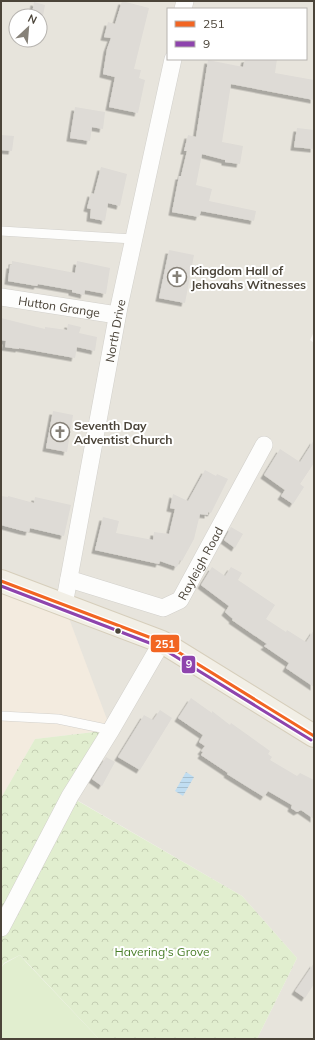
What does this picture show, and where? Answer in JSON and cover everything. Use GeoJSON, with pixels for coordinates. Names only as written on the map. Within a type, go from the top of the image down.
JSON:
{"type":"FeatureCollection","features":[{"type":"Feature","properties":{"kind":"main road"},"geometry":{"type":"LineString","coordinates":[[1,581],[162,642],[314,736]]}},
{"type":"Feature","properties":{"kind":"street","name":"North Drive"},"geometry":{"type":"LineString","coordinates":[[64,604],[117,315],[173,60]]}},
{"type":"Feature","properties":{"kind":"street","name":"Hutton Grange"},"geometry":{"type":"LineString","coordinates":[[1,297],[117,315]]}},
{"type":"Feature","properties":{"kind":"street","name":"Rayleigh Road"},"geometry":{"type":"LineString","coordinates":[[69,579],[163,608],[180,600],[264,445]]}},
{"type":"Feature","properties":{"kind":"street"},"geometry":{"type":"LineString","coordinates":[[1,928],[70,796],[111,730],[162,642]]}},
{"type":"Feature","properties":{"kind":"lane"},"geometry":{"type":"LineString","coordinates":[[1,231],[133,239]]}},
{"type":"Feature","properties":{"kind":"lane"},"geometry":{"type":"LineString","coordinates":[[1,716],[58,719],[111,730]]}},
{"type":"Feature","properties":{"kind":"shaded area"},"geometry":{"type":"Polygon","coordinates":[[[1,1],[314,1],[314,332],[310,340],[314,343],[314,1039],[257,1039],[297,958],[242,896],[70,796],[111,730],[1,581],[1,1]]]}},
{"type":"Feature","properties":{"kind":"shaded area"},"geometry":{"type":"Polygon","coordinates":[[[1,581],[64,605],[111,730],[35,739],[1,798],[1,581]]]}},
{"type":"Feature","properties":{"kind":"green space","name":"Havering's Grove"},"geometry":{"type":"Polygon","coordinates":[[[111,730],[71,797],[242,896],[297,958],[257,1039],[99,1039],[20,955],[4,963],[1,968],[1,798],[35,739],[111,730]]]}},
{"type":"Feature","properties":{"kind":"green space"},"geometry":{"type":"Polygon","coordinates":[[[20,955],[99,1039],[1,1039],[1,968],[4,964],[20,955]]]}},
{"type":"Feature","properties":{"kind":"water"},"geometry":{"type":"Polygon","coordinates":[[[186,772],[194,777],[183,796],[175,791],[186,772]]]}},
{"type":"Feature","properties":{"kind":"building"},"geometry":{"type":"Polygon","coordinates":[[[122,1],[149,8],[134,69],[141,70],[139,78],[145,80],[138,113],[109,107],[115,77],[103,74],[107,49],[111,38],[104,37],[108,22],[115,24],[122,1]]]}},
{"type":"Feature","properties":{"kind":"building"},"geometry":{"type":"Polygon","coordinates":[[[34,2],[45,5],[44,8],[33,8],[34,2]]]}},
{"type":"Feature","properties":{"kind":"building"},"geometry":{"type":"Polygon","coordinates":[[[208,60],[243,67],[245,60],[277,60],[275,73],[314,80],[314,100],[231,84],[222,142],[243,146],[240,164],[225,162],[225,160],[202,154],[196,185],[212,189],[209,201],[256,211],[254,221],[201,211],[199,217],[172,212],[179,176],[181,176],[187,151],[184,151],[188,135],[196,137],[208,60]]]}},
{"type":"Feature","properties":{"kind":"building"},"geometry":{"type":"Polygon","coordinates":[[[75,107],[105,112],[103,129],[92,127],[90,141],[70,138],[75,107]]]}},
{"type":"Feature","properties":{"kind":"building"},"geometry":{"type":"Polygon","coordinates":[[[297,128],[314,130],[314,149],[294,147],[297,128]]]}},
{"type":"Feature","properties":{"kind":"building"},"geometry":{"type":"Polygon","coordinates":[[[1,135],[14,136],[12,151],[1,150],[1,135]]]}},
{"type":"Feature","properties":{"kind":"building"},"geometry":{"type":"Polygon","coordinates":[[[101,167],[127,174],[120,206],[108,203],[105,221],[90,218],[91,209],[87,208],[91,193],[94,194],[101,167]]]}},
{"type":"Feature","properties":{"kind":"building","name":"Kingdom Hall of Jehovahs Witnesses"},"geometry":{"type":"Polygon","coordinates":[[[169,250],[194,255],[185,303],[159,298],[169,250]]]}},
{"type":"Feature","properties":{"kind":"building"},"geometry":{"type":"Polygon","coordinates":[[[12,261],[75,273],[77,261],[110,268],[106,294],[85,290],[84,295],[72,292],[72,290],[38,284],[37,286],[8,281],[12,261]]]}},
{"type":"Feature","properties":{"kind":"building"},"geometry":{"type":"Polygon","coordinates":[[[1,318],[45,329],[45,327],[67,330],[68,324],[81,327],[79,333],[97,337],[95,351],[77,347],[75,358],[5,347],[6,341],[1,340],[1,318]]]}},
{"type":"Feature","properties":{"kind":"building","name":"Seventh Day Adventist Church"},"geometry":{"type":"Polygon","coordinates":[[[53,411],[73,415],[67,452],[46,448],[53,411]]]}},
{"type":"Feature","properties":{"kind":"building"},"geometry":{"type":"Polygon","coordinates":[[[314,440],[314,463],[300,484],[304,487],[293,504],[281,496],[285,490],[264,475],[280,449],[300,462],[314,440]]]}},
{"type":"Feature","properties":{"kind":"building"},"geometry":{"type":"Polygon","coordinates":[[[205,470],[216,476],[217,474],[228,479],[211,513],[208,512],[208,515],[200,514],[194,539],[177,567],[160,561],[159,564],[95,550],[103,517],[119,521],[116,533],[153,540],[154,532],[169,534],[175,509],[170,508],[173,494],[188,501],[205,470]]]}},
{"type":"Feature","properties":{"kind":"building"},"geometry":{"type":"Polygon","coordinates":[[[1,496],[8,496],[34,503],[35,497],[71,505],[64,536],[30,528],[29,532],[23,531],[1,525],[1,496]]]}},
{"type":"Feature","properties":{"kind":"building"},"geometry":{"type":"Polygon","coordinates":[[[231,527],[243,534],[235,548],[224,540],[231,527]]]}},
{"type":"Feature","properties":{"kind":"building"},"geometry":{"type":"Polygon","coordinates":[[[212,567],[225,576],[231,567],[242,573],[238,580],[275,605],[266,619],[286,632],[287,630],[306,642],[314,630],[314,687],[286,668],[289,663],[264,646],[267,644],[232,620],[233,619],[225,612],[229,606],[201,585],[212,567]]]}},
{"type":"Feature","properties":{"kind":"building"},"geometry":{"type":"Polygon","coordinates":[[[191,698],[212,713],[212,711],[230,725],[231,723],[270,751],[268,754],[272,757],[270,760],[297,776],[300,773],[314,780],[314,819],[301,810],[297,812],[291,808],[292,805],[268,791],[264,797],[227,774],[228,773],[201,755],[203,752],[201,751],[205,746],[199,742],[203,735],[178,718],[191,698]]]}},
{"type":"Feature","properties":{"kind":"building"},"geometry":{"type":"Polygon","coordinates":[[[160,710],[172,718],[140,770],[118,757],[144,715],[153,720],[160,710]]]}},
{"type":"Feature","properties":{"kind":"building"},"geometry":{"type":"Polygon","coordinates":[[[106,757],[115,762],[102,786],[92,779],[106,757]]]}},
{"type":"Feature","properties":{"kind":"building"},"geometry":{"type":"Polygon","coordinates":[[[314,963],[314,984],[305,998],[295,991],[314,963]]]}},
{"type":"Feature","properties":{"kind":"transit line","name":"251"},"geometry":{"type":"LineString","coordinates":[[1,581],[162,642],[314,736]]}},
{"type":"Feature","properties":{"kind":"transit line","name":"9"},"geometry":{"type":"LineString","coordinates":[[1,586],[160,647],[311,740]]}},
{"type":"Feature","properties":{"kind":"place","name":"Kingdom Hall of Jehovahs Witnesses"},"geometry":{"type":"Point","coordinates":[177,277]}},
{"type":"Feature","properties":{"kind":"place","name":"Seventh Day Adventist Church"},"geometry":{"type":"Point","coordinates":[60,432]}}]}
